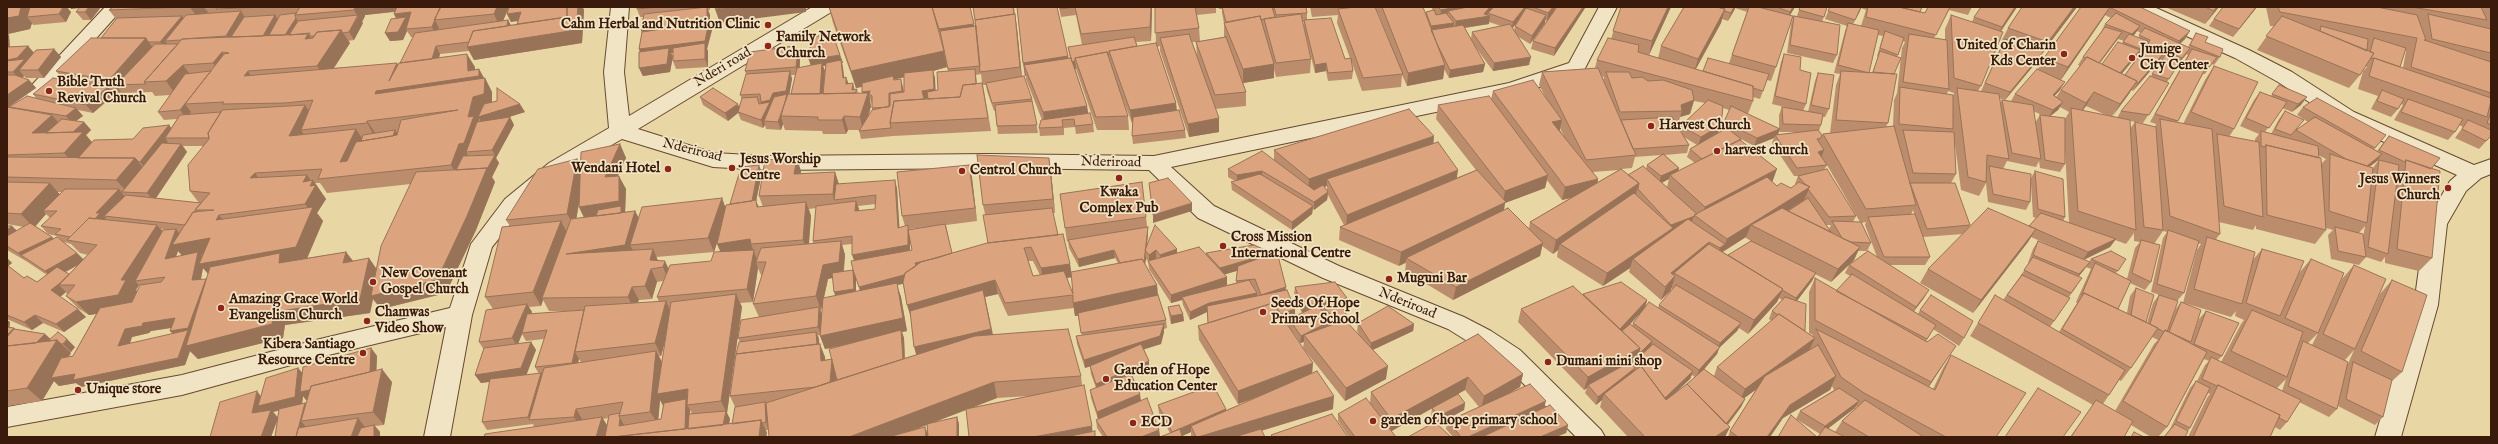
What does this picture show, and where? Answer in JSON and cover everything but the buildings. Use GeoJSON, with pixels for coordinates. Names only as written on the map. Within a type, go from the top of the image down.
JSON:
{"type":"FeatureCollection","features":[{"type":"Feature","properties":{"kind":"street"},"geometry":{"type":"LineString","coordinates":[[7,113],[37,92],[115,7]]}},
{"type":"Feature","properties":{"kind":"street"},"geometry":{"type":"LineString","coordinates":[[620,7],[614,72],[620,131]]}},
{"type":"Feature","properties":{"kind":"street","name":"Nderi road"},"geometry":{"type":"LineString","coordinates":[[437,437],[460,315],[482,244],[514,205],[556,168],[826,7]]}},
{"type":"Feature","properties":{"kind":"street"},"geometry":{"type":"LineString","coordinates":[[1154,163],[1513,89],[1576,67],[1608,7]]}},
{"type":"Feature","properties":{"kind":"street"},"geometry":{"type":"LineString","coordinates":[[2138,7],[2242,54],[2285,77],[2347,117],[2482,169]]}},
{"type":"Feature","properties":{"kind":"street","name":"Nderiroad"},"geometry":{"type":"LineString","coordinates":[[620,131],[713,160],[728,161],[830,163],[990,161],[1154,163],[1206,212],[1331,272],[1456,323],[1483,338],[1512,357],[1592,437]]}},
{"type":"Feature","properties":{"kind":"street"},"geometry":{"type":"LineString","coordinates":[[2388,437],[2426,305],[2432,244],[2436,224],[2458,186],[2482,169]]}},
{"type":"Feature","properties":{"kind":"street"},"geometry":{"type":"LineString","coordinates":[[7,417],[182,385],[320,348],[460,315]]}},
{"type":"Feature","properties":{"kind":"place","name":"Cahm Herbal and Nutrition Clinic"},"geometry":{"type":"Point","coordinates":[768,25]}},
{"type":"Feature","properties":{"kind":"place","name":"Family Network Cchurch"},"geometry":{"type":"Point","coordinates":[768,46]}},
{"type":"Feature","properties":{"kind":"place","name":"United of Charin Kds Center"},"geometry":{"type":"Point","coordinates":[2064,54]}},
{"type":"Feature","properties":{"kind":"place","name":"Jumige City Center"},"geometry":{"type":"Point","coordinates":[2132,58]}},
{"type":"Feature","properties":{"kind":"place","name":"Bible Truth Revival Church"},"geometry":{"type":"Point","coordinates":[49,91]}},
{"type":"Feature","properties":{"kind":"place","name":"Harvest Church"},"geometry":{"type":"Point","coordinates":[1651,126]}},
{"type":"Feature","properties":{"kind":"place","name":"harvest church"},"geometry":{"type":"Point","coordinates":[1717,151]}},
{"type":"Feature","properties":{"kind":"place","name":"Jesus Worship Centre"},"geometry":{"type":"Point","coordinates":[732,168]}},
{"type":"Feature","properties":{"kind":"place","name":"Wendani Hotel"},"geometry":{"type":"Point","coordinates":[668,169]}},
{"type":"Feature","properties":{"kind":"place","name":"Centrol Church"},"geometry":{"type":"Point","coordinates":[962,171]}},
{"type":"Feature","properties":{"kind":"place","name":"Kwaka Complex Pub"},"geometry":{"type":"Point","coordinates":[1119,178]}},
{"type":"Feature","properties":{"kind":"place","name":"Jesus Winners Church"},"geometry":{"type":"Point","coordinates":[2448,188]}},
{"type":"Feature","properties":{"kind":"place","name":"Cross Mission International Centre"},"geometry":{"type":"Point","coordinates":[1223,246]}},
{"type":"Feature","properties":{"kind":"place","name":"Muguni Bar"},"geometry":{"type":"Point","coordinates":[1389,279]}},
{"type":"Feature","properties":{"kind":"place","name":"New Covenant Gospel Church"},"geometry":{"type":"Point","coordinates":[373,282]}},
{"type":"Feature","properties":{"kind":"place","name":"Amazing Grace World Evangelism Church"},"geometry":{"type":"Point","coordinates":[221,308]}},
{"type":"Feature","properties":{"kind":"place","name":"Seeds Of Hope Primary School"},"geometry":{"type":"Point","coordinates":[1263,312]}},
{"type":"Feature","properties":{"kind":"place","name":"Chamwas Video Show"},"geometry":{"type":"Point","coordinates":[367,321]}},
{"type":"Feature","properties":{"kind":"place","name":"Kibera Santiago Resource Centre"},"geometry":{"type":"Point","coordinates":[363,353]}},
{"type":"Feature","properties":{"kind":"place","name":"Dumani mini shop"},"geometry":{"type":"Point","coordinates":[1548,362]}},
{"type":"Feature","properties":{"kind":"place","name":"Garden of Hope Education Center"},"geometry":{"type":"Point","coordinates":[1106,379]}},
{"type":"Feature","properties":{"kind":"place","name":"Unique store"},"geometry":{"type":"Point","coordinates":[78,390]}},
{"type":"Feature","properties":{"kind":"place","name":"garden of hope primary school"},"geometry":{"type":"Point","coordinates":[1373,421]}},
{"type":"Feature","properties":{"kind":"place","name":"ECD"},"geometry":{"type":"Point","coordinates":[1133,423]}}]}
